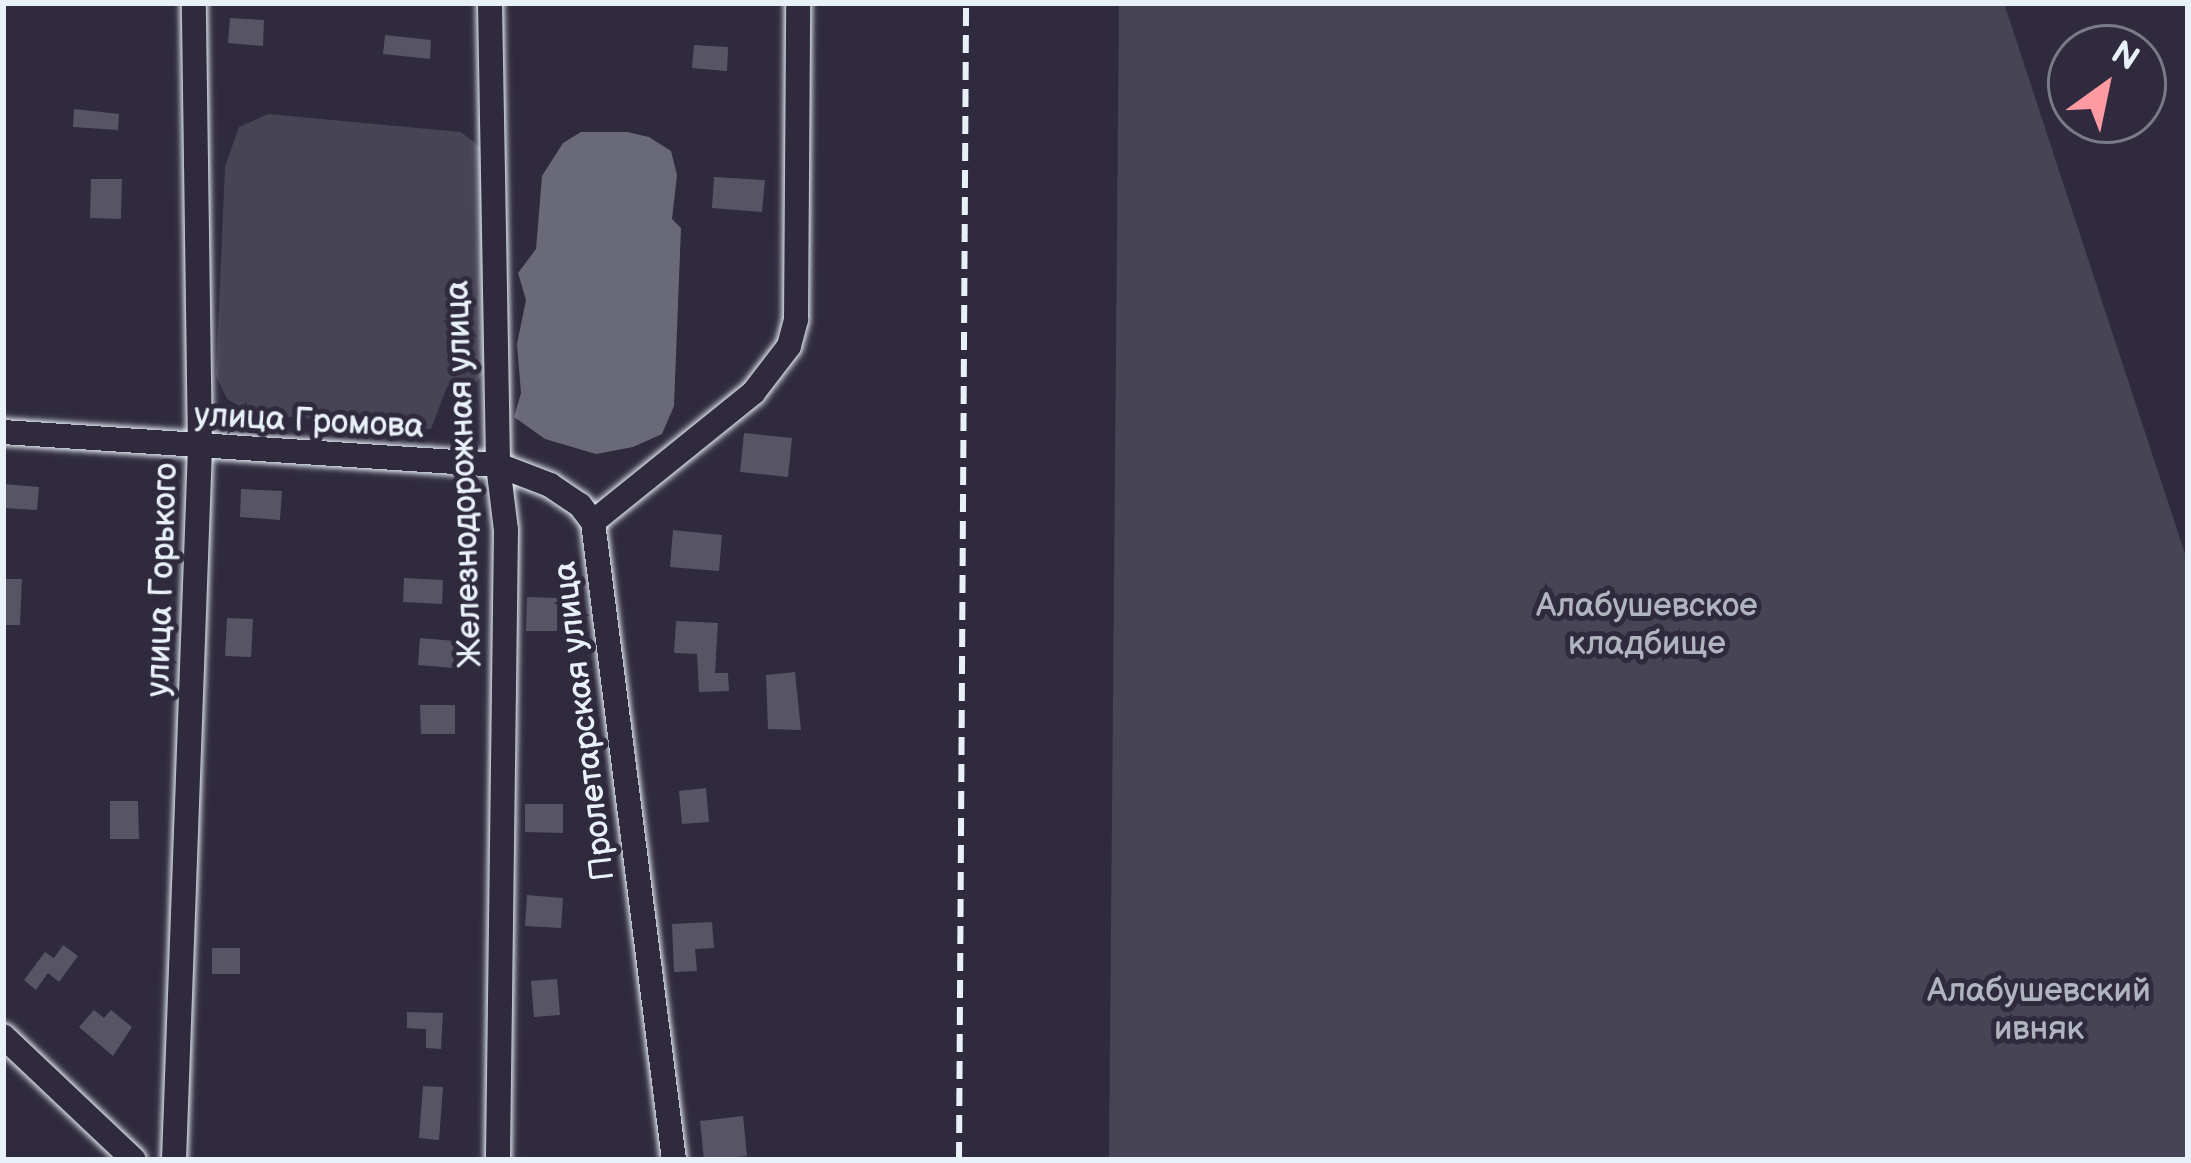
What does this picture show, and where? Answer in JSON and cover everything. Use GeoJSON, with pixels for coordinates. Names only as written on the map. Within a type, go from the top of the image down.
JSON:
{"type":"FeatureCollection","features":[{"type":"Feature","properties":{"kind":"street","name":"улица Горького"},"geometry":{"type":"LineString","coordinates":[[174,1160],[200,449],[194,3]]}},
{"type":"Feature","properties":{"kind":"street","name":"Железнодорожная улица"},"geometry":{"type":"LineString","coordinates":[[490,3],[498,466],[506,530],[498,1160]]}},
{"type":"Feature","properties":{"kind":"street","name":"Пролетарская улица"},"geometry":{"type":"LineString","coordinates":[[674,1160],[592,522],[753,393],[789,346],[796,319],[798,3]]}},
{"type":"Feature","properties":{"kind":"street","name":"улица Громова"},"geometry":{"type":"LineString","coordinates":[[3,432],[498,466],[550,484],[580,505],[592,522]]}},
{"type":"Feature","properties":{"kind":"street"},"geometry":{"type":"LineString","coordinates":[[3,1036],[134,1160]]}},
{"type":"Feature","properties":{"kind":"green space","name":"Алабушевское кладбище"},"geometry":{"type":"Polygon","coordinates":[[[1119,3],[2004,3],[2188,563],[2188,1160],[1109,1160],[1119,3]]]}},
{"type":"Feature","properties":{"kind":"green space"},"geometry":{"type":"Polygon","coordinates":[[[268,114],[461,132],[491,156],[485,373],[474,384],[447,387],[431,429],[253,414],[227,399],[216,376],[225,166],[239,127],[268,114]]]}},
{"type":"Feature","properties":{"kind":"water"},"geometry":{"type":"Polygon","coordinates":[[[581,132],[627,132],[649,137],[671,151],[677,175],[672,219],[681,228],[674,406],[662,434],[633,447],[596,454],[545,439],[514,417],[521,393],[517,344],[526,300],[518,273],[536,249],[542,176],[563,143],[581,132]]]}},
{"type":"Feature","properties":{"kind":"building"},"geometry":{"type":"Polygon","coordinates":[[[230,18],[264,20],[263,46],[228,43],[230,18]]]}},
{"type":"Feature","properties":{"kind":"building"},"geometry":{"type":"Polygon","coordinates":[[[385,35],[431,40],[430,59],[383,54],[385,35]]]}},
{"type":"Feature","properties":{"kind":"building"},"geometry":{"type":"Polygon","coordinates":[[[694,45],[728,47],[727,71],[692,68],[694,45]]]}},
{"type":"Feature","properties":{"kind":"building"},"geometry":{"type":"Polygon","coordinates":[[[74,109],[119,114],[118,130],[73,127],[74,109]]]}},
{"type":"Feature","properties":{"kind":"building"},"geometry":{"type":"Polygon","coordinates":[[[714,177],[765,180],[762,212],[712,208],[714,177]]]}},
{"type":"Feature","properties":{"kind":"building"},"geometry":{"type":"Polygon","coordinates":[[[91,179],[122,179],[121,219],[90,218],[91,179]]]}},
{"type":"Feature","properties":{"kind":"building"},"geometry":{"type":"Polygon","coordinates":[[[744,433],[792,438],[788,477],[740,472],[744,433]]]}},
{"type":"Feature","properties":{"kind":"building"},"geometry":{"type":"Polygon","coordinates":[[[3,484],[39,487],[37,510],[3,508],[3,484]]]}},
{"type":"Feature","properties":{"kind":"building"},"geometry":{"type":"Polygon","coordinates":[[[241,489],[282,491],[280,520],[240,517],[241,489]]]}},
{"type":"Feature","properties":{"kind":"building"},"geometry":{"type":"Polygon","coordinates":[[[673,530],[722,535],[719,571],[670,567],[673,530]]]}},
{"type":"Feature","properties":{"kind":"building"},"geometry":{"type":"Polygon","coordinates":[[[404,578],[443,580],[442,604],[403,602],[404,578]]]}},
{"type":"Feature","properties":{"kind":"building"},"geometry":{"type":"Polygon","coordinates":[[[3,579],[22,579],[20,625],[3,625],[3,579]]]}},
{"type":"Feature","properties":{"kind":"building"},"geometry":{"type":"Polygon","coordinates":[[[527,597],[557,598],[557,631],[526,631],[527,597]]]}},
{"type":"Feature","properties":{"kind":"building"},"geometry":{"type":"Polygon","coordinates":[[[227,618],[253,619],[251,657],[225,656],[227,618]]]}},
{"type":"Feature","properties":{"kind":"building"},"geometry":{"type":"Polygon","coordinates":[[[676,621],[718,623],[715,673],[728,673],[729,691],[699,692],[697,654],[674,653],[676,621]]]}},
{"type":"Feature","properties":{"kind":"building"},"geometry":{"type":"Polygon","coordinates":[[[420,638],[455,641],[453,668],[418,665],[420,638]]]}},
{"type":"Feature","properties":{"kind":"building"},"geometry":{"type":"Polygon","coordinates":[[[795,672],[801,730],[768,729],[766,675],[795,672]]]}},
{"type":"Feature","properties":{"kind":"building"},"geometry":{"type":"Polygon","coordinates":[[[420,705],[455,705],[455,734],[421,734],[420,705]]]}},
{"type":"Feature","properties":{"kind":"building"},"geometry":{"type":"Polygon","coordinates":[[[706,788],[709,822],[682,824],[679,791],[706,788]]]}},
{"type":"Feature","properties":{"kind":"building"},"geometry":{"type":"Polygon","coordinates":[[[110,801],[138,801],[139,839],[110,839],[110,801]]]}},
{"type":"Feature","properties":{"kind":"building"},"geometry":{"type":"Polygon","coordinates":[[[525,804],[563,804],[563,833],[525,832],[525,804]]]}},
{"type":"Feature","properties":{"kind":"building"},"geometry":{"type":"Polygon","coordinates":[[[527,895],[563,898],[561,928],[525,926],[527,895]]]}},
{"type":"Feature","properties":{"kind":"building"},"geometry":{"type":"Polygon","coordinates":[[[712,922],[714,948],[695,949],[697,971],[674,972],[672,924],[712,922]]]}},
{"type":"Feature","properties":{"kind":"building"},"geometry":{"type":"Polygon","coordinates":[[[63,945],[78,956],[59,982],[48,973],[36,990],[24,980],[45,952],[54,958],[63,945]]]}},
{"type":"Feature","properties":{"kind":"building"},"geometry":{"type":"Polygon","coordinates":[[[212,948],[240,948],[240,974],[212,974],[212,948]]]}},
{"type":"Feature","properties":{"kind":"building"},"geometry":{"type":"Polygon","coordinates":[[[557,979],[560,1015],[534,1017],[531,981],[557,979]]]}},
{"type":"Feature","properties":{"kind":"building"},"geometry":{"type":"Polygon","coordinates":[[[94,1010],[104,1018],[111,1010],[132,1027],[113,1056],[79,1027],[94,1010]]]}},
{"type":"Feature","properties":{"kind":"building"},"geometry":{"type":"Polygon","coordinates":[[[407,1012],[443,1013],[441,1049],[426,1048],[426,1029],[407,1028],[407,1012]]]}},
{"type":"Feature","properties":{"kind":"building"},"geometry":{"type":"Polygon","coordinates":[[[423,1086],[443,1087],[439,1140],[419,1138],[423,1086]]]}},
{"type":"Feature","properties":{"kind":"building"},"geometry":{"type":"Polygon","coordinates":[[[743,1116],[747,1156],[704,1160],[700,1121],[743,1116]]]}},
{"type":"Feature","properties":{"kind":"railway"},"geometry":{"type":"LineString","coordinates":[[959,1160],[966,3]]}},
{"type":"Feature","properties":{"kind":"park label","name":"Алабушевский ивняк"},"geometry":{"type":"Point","coordinates":[2039,1011]}}]}
